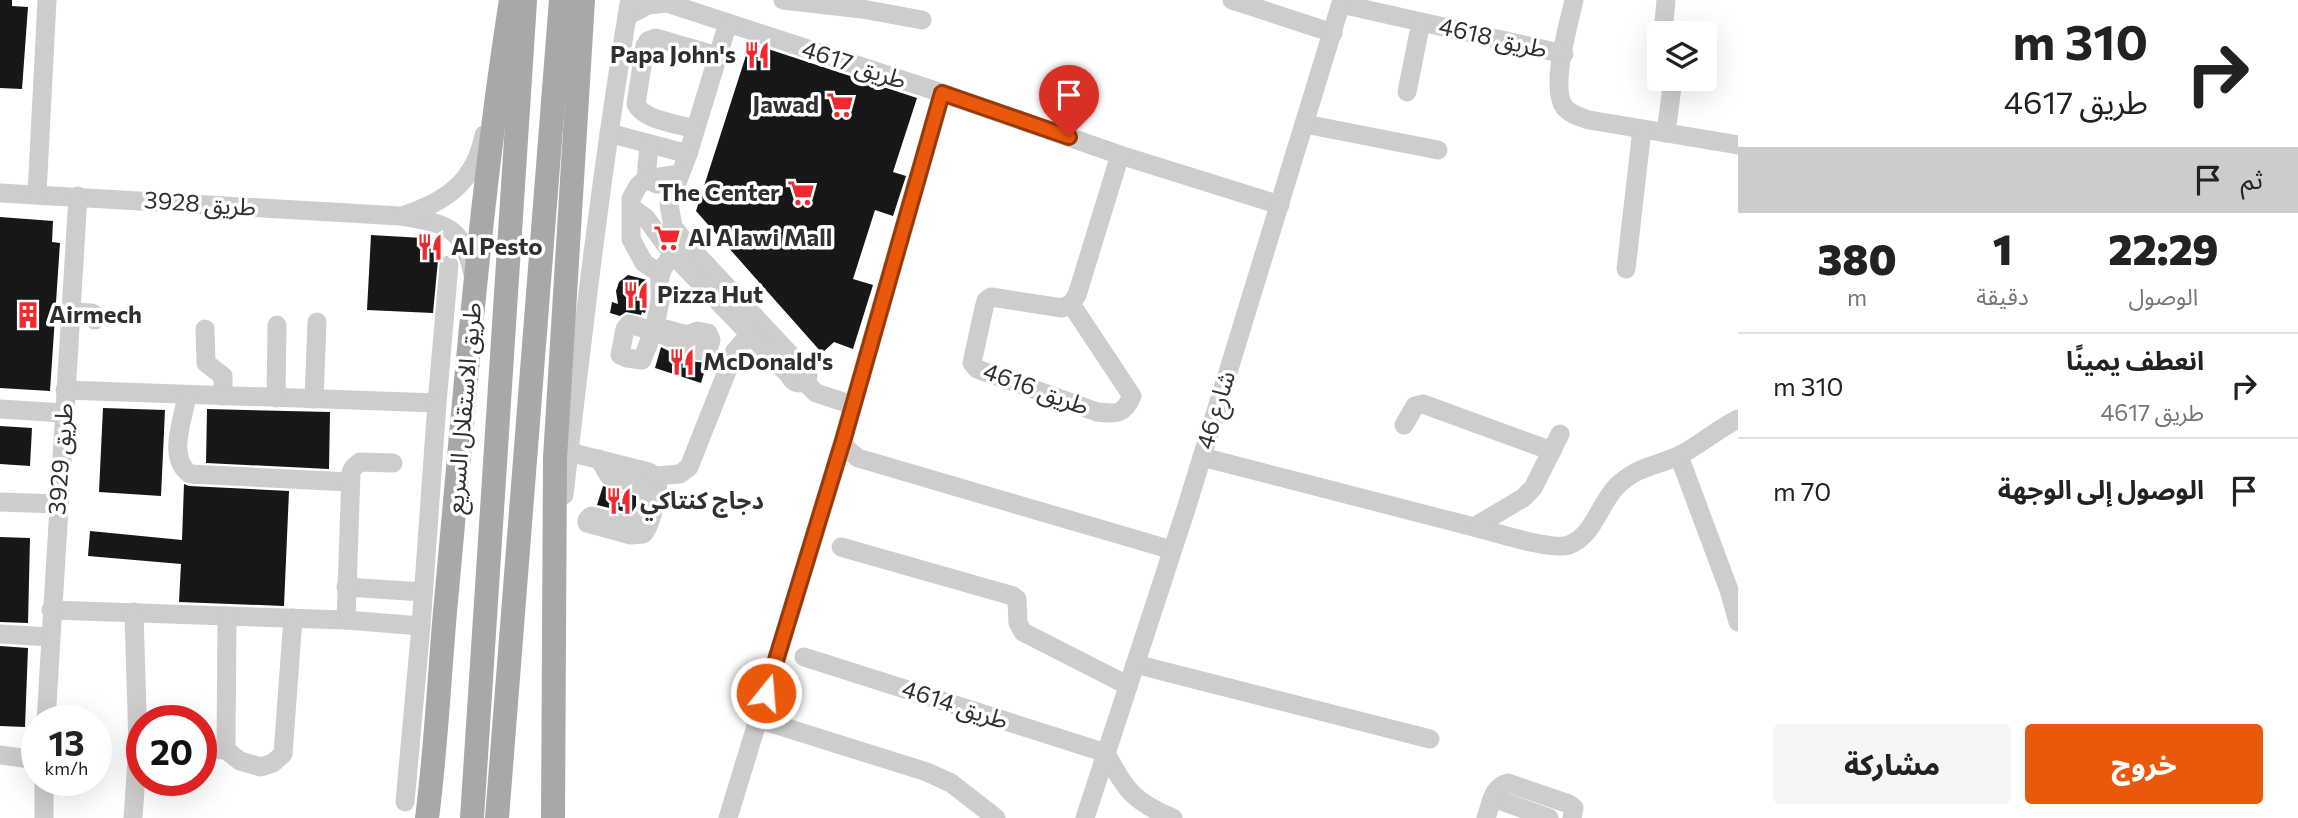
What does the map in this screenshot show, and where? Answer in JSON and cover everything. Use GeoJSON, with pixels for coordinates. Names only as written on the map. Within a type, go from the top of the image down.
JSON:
{"type":"FeatureCollection","features":[{"type":"Feature","properties":{"kind":"main road","name":"طريق الاستقلال السريع"},"geometry":{"type":"LineString","coordinates":[[427,818],[434,768],[475,283],[511,0]]}},
{"type":"Feature","properties":{"kind":"main road"},"geometry":{"type":"LineString","coordinates":[[472,818],[525,0]]}},
{"type":"Feature","properties":{"kind":"main road"},"geometry":{"type":"LineString","coordinates":[[497,818],[561,0]]}},
{"type":"Feature","properties":{"kind":"main road"},"geometry":{"type":"LineString","coordinates":[[553,818],[555,458],[583,0]]}},
{"type":"Feature","properties":{"kind":"street"},"geometry":{"type":"LineString","coordinates":[[37,194],[47,0]]}},
{"type":"Feature","properties":{"kind":"street"},"geometry":{"type":"LineString","coordinates":[[783,0],[862,9],[922,20]]}},
{"type":"Feature","properties":{"kind":"street"},"geometry":{"type":"LineString","coordinates":[[1231,0],[1332,33]]}},
{"type":"Feature","properties":{"kind":"street","name":"طريق 4618"},"geometry":{"type":"LineString","coordinates":[[1574,0],[1559,80],[1559,94],[1565,107],[1576,116],[1738,145]]}},
{"type":"Feature","properties":{"kind":"street"},"geometry":{"type":"LineString","coordinates":[[1664,21],[1666,0]]}},
{"type":"Feature","properties":{"kind":"street","name":"طريق 4617"},"geometry":{"type":"LineString","coordinates":[[629,8],[666,1],[1120,155],[1280,205]]}},
{"type":"Feature","properties":{"kind":"street","name":"شارع 46"},"geometry":{"type":"LineString","coordinates":[[1085,818],[1202,457],[1342,2]]}},
{"type":"Feature","properties":{"kind":"street","name":"طريق 4618"},"geometry":{"type":"LineString","coordinates":[[1342,2],[1564,54]]}},
{"type":"Feature","properties":{"kind":"street"},"geometry":{"type":"LineString","coordinates":[[554,555],[560,534],[576,376],[629,8]]}},
{"type":"Feature","properties":{"kind":"street"},"geometry":{"type":"LineString","coordinates":[[1407,92],[1421,22]]}},
{"type":"Feature","properties":{"kind":"street"},"geometry":{"type":"LineString","coordinates":[[639,213],[658,218],[667,209],[688,154],[728,23]]}},
{"type":"Feature","properties":{"kind":"street"},"geometry":{"type":"LineString","coordinates":[[695,129],[646,116],[637,107],[645,46],[648,41],[656,38],[718,56]]}},
{"type":"Feature","properties":{"kind":"street","name":"طريق 3928"},"geometry":{"type":"LineString","coordinates":[[400,216],[442,200],[456,189],[472,169],[484,138],[494,62],[503,47]]}},
{"type":"Feature","properties":{"kind":"street"},"geometry":{"type":"LineString","coordinates":[[1666,133],[1671,91]]}},
{"type":"Feature","properties":{"kind":"street"},"geometry":{"type":"LineString","coordinates":[[728,818],[843,441],[942,93]]}},
{"type":"Feature","properties":{"kind":"street"},"geometry":{"type":"LineString","coordinates":[[1305,124],[1438,150]]}},
{"type":"Feature","properties":{"kind":"street"},"geometry":{"type":"LineString","coordinates":[[1626,269],[1642,129]]}},
{"type":"Feature","properties":{"kind":"street"},"geometry":{"type":"LineString","coordinates":[[609,133],[688,154]]}},
{"type":"Feature","properties":{"kind":"street"},"geometry":{"type":"LineString","coordinates":[[646,179],[649,144]]}},
{"type":"Feature","properties":{"kind":"street"},"geometry":{"type":"LineString","coordinates":[[1071,304],[1077,295],[1120,155]]}},
{"type":"Feature","properties":{"kind":"street"},"geometry":{"type":"LineString","coordinates":[[680,174],[646,179],[638,186],[633,194],[639,213],[680,249],[816,393],[853,405]]}},
{"type":"Feature","properties":{"kind":"street"},"geometry":{"type":"LineString","coordinates":[[646,179],[664,191],[680,249]]}},
{"type":"Feature","properties":{"kind":"street","name":"طريق 3928"},"geometry":{"type":"LineString","coordinates":[[0,193],[400,216],[435,222],[455,233],[468,252],[475,283]]}},
{"type":"Feature","properties":{"kind":"street","name":"طريق 3929"},"geometry":{"type":"LineString","coordinates":[[47,705],[78,196]]}},
{"type":"Feature","properties":{"kind":"street"},"geometry":{"type":"LineString","coordinates":[[639,213],[631,239],[644,263],[661,274]]}},
{"type":"Feature","properties":{"kind":"street"},"geometry":{"type":"LineString","coordinates":[[653,329],[661,296],[661,274],[680,249]]}},
{"type":"Feature","properties":{"kind":"street"},"geometry":{"type":"LineString","coordinates":[[405,802],[449,265]]}},
{"type":"Feature","properties":{"kind":"street","name":"طريق 4616"},"geometry":{"type":"LineString","coordinates":[[991,297],[1062,308],[1071,304],[1132,396],[1128,407],[1114,414],[1097,412],[973,366],[984,308],[991,297]]}},
{"type":"Feature","properties":{"kind":"street"},"geometry":{"type":"LineString","coordinates":[[70,312],[92,313],[95,315],[94,320]]}},
{"type":"Feature","properties":{"kind":"street"},"geometry":{"type":"LineString","coordinates":[[741,313],[750,334],[771,345]]}},
{"type":"Feature","properties":{"kind":"street"},"geometry":{"type":"LineString","coordinates":[[314,399],[317,322]]}},
{"type":"Feature","properties":{"kind":"street"},"geometry":{"type":"LineString","coordinates":[[276,398],[277,325]]}},
{"type":"Feature","properties":{"kind":"street"},"geometry":{"type":"LineString","coordinates":[[205,329],[206,363],[223,376],[223,396]]}},
{"type":"Feature","properties":{"kind":"street"},"geometry":{"type":"LineString","coordinates":[[569,452],[649,472],[655,476],[680,474],[689,467],[735,351],[750,334]]}},
{"type":"Feature","properties":{"kind":"street"},"geometry":{"type":"LineString","coordinates":[[65,390],[437,403]]}},
{"type":"Feature","properties":{"kind":"street"},"geometry":{"type":"LineString","coordinates":[[187,395],[178,431],[181,463],[190,474],[350,482]]}},
{"type":"Feature","properties":{"kind":"street"},"geometry":{"type":"LineString","coordinates":[[1404,425],[1415,406],[1423,404],[1556,442],[1534,488],[1523,498],[1474,527]]}},
{"type":"Feature","properties":{"kind":"street"},"geometry":{"type":"LineString","coordinates":[[0,409],[64,413]]}},
{"type":"Feature","properties":{"kind":"street"},"geometry":{"type":"LineString","coordinates":[[1202,457],[1546,545],[1567,546],[1583,537],[1615,488],[1641,468],[1679,456],[1720,427],[1738,419]]}},
{"type":"Feature","properties":{"kind":"street"},"geometry":{"type":"LineString","coordinates":[[843,441],[847,449],[858,457],[1172,550]]}},
{"type":"Feature","properties":{"kind":"street"},"geometry":{"type":"LineString","coordinates":[[1679,456],[1729,590],[1738,622]]}},
{"type":"Feature","properties":{"kind":"street"},"geometry":{"type":"LineString","coordinates":[[599,459],[609,476],[645,486],[650,495],[645,518],[637,525],[591,516],[587,520],[589,524],[631,535],[643,534],[648,530],[657,489],[655,476]]}},
{"type":"Feature","properties":{"kind":"street"},"geometry":{"type":"LineString","coordinates":[[346,620],[350,482],[353,468],[360,462],[393,463]]}},
{"type":"Feature","properties":{"kind":"street"},"geometry":{"type":"LineString","coordinates":[[0,502],[58,504]]}},
{"type":"Feature","properties":{"kind":"street"},"geometry":{"type":"LineString","coordinates":[[841,547],[1013,596],[1017,599],[1019,628],[1023,632],[1128,685]]}},
{"type":"Feature","properties":{"kind":"street"},"geometry":{"type":"LineString","coordinates":[[346,587],[423,592]]}},
{"type":"Feature","properties":{"kind":"street"},"geometry":{"type":"LineString","coordinates":[[51,610],[346,620],[421,626]]}},
{"type":"Feature","properties":{"kind":"street"},"geometry":{"type":"LineString","coordinates":[[134,612],[138,705]]}},
{"type":"Feature","properties":{"kind":"street"},"geometry":{"type":"LineString","coordinates":[[226,750],[227,616]]}},
{"type":"Feature","properties":{"kind":"street"},"geometry":{"type":"LineString","coordinates":[[217,750],[226,750],[240,761],[261,767],[273,763],[283,754],[293,618]]}},
{"type":"Feature","properties":{"kind":"street"},"geometry":{"type":"LineString","coordinates":[[0,634],[50,637]]}},
{"type":"Feature","properties":{"kind":"street","name":"طريق 4614"},"geometry":{"type":"LineString","coordinates":[[804,657],[1106,752]]}},
{"type":"Feature","properties":{"kind":"street"},"geometry":{"type":"LineString","coordinates":[[1135,664],[1430,739]]}},
{"type":"Feature","properties":{"kind":"street"},"geometry":{"type":"LineString","coordinates":[[758,719],[927,772],[951,783],[996,818]]}},
{"type":"Feature","properties":{"kind":"street"},"geometry":{"type":"LineString","coordinates":[[1106,752],[1121,781],[1133,796],[1154,810],[1173,818]]}},
{"type":"Feature","properties":{"kind":"street"},"geometry":{"type":"LineString","coordinates":[[0,755],[21,758]]}},
{"type":"Feature","properties":{"kind":"street"},"geometry":{"type":"LineString","coordinates":[[44,796],[44,818]]}},
{"type":"Feature","properties":{"kind":"street"},"geometry":{"type":"LineString","coordinates":[[133,818],[135,796]]}},
{"type":"Feature","properties":{"kind":"street"},"geometry":{"type":"LineString","coordinates":[[1486,818],[1493,798],[1541,809],[1569,804],[1574,808],[1572,818]]}},
{"type":"Feature","properties":{"kind":"building"},"geometry":{"type":"Polygon","coordinates":[[[0,0],[12,0],[12,6],[28,7],[22,89],[0,88],[0,0]]]}},
{"type":"Feature","properties":{"kind":"building","name":"The Center"},"geometry":{"type":"Polygon","coordinates":[[[750,43],[917,98],[893,172],[906,176],[893,216],[875,210],[853,279],[873,285],[853,349],[834,342],[822,353],[696,211],[750,43]]]}},
{"type":"Feature","properties":{"kind":"building","name":"Airmech"},"geometry":{"type":"Polygon","coordinates":[[[0,217],[53,221],[52,242],[60,243],[50,391],[0,388],[0,217]]]}},
{"type":"Feature","properties":{"kind":"building"},"geometry":{"type":"Polygon","coordinates":[[[371,235],[440,239],[433,313],[367,310],[371,235]]]}},
{"type":"Feature","properties":{"kind":"building","name":"Pizza Hut"},"geometry":{"type":"Polygon","coordinates":[[[628,275],[647,280],[647,306],[645,313],[642,312],[641,315],[626,312],[620,316],[610,313],[612,302],[618,304],[616,291],[619,282],[628,275]]]}},
{"type":"Feature","properties":{"kind":"building","name":"McDonald's"},"geometry":{"type":"Polygon","coordinates":[[[661,347],[688,361],[707,363],[701,383],[655,368],[661,347]]]}},
{"type":"Feature","properties":{"kind":"building"},"geometry":{"type":"Polygon","coordinates":[[[103,408],[165,410],[161,496],[99,492],[103,408]]]}},
{"type":"Feature","properties":{"kind":"building"},"geometry":{"type":"Polygon","coordinates":[[[207,409],[330,412],[329,469],[206,463],[207,409]]]}},
{"type":"Feature","properties":{"kind":"building"},"geometry":{"type":"Polygon","coordinates":[[[0,426],[32,428],[30,466],[0,464],[0,426]]]}},
{"type":"Feature","properties":{"kind":"building"},"geometry":{"type":"Polygon","coordinates":[[[184,484],[289,491],[284,606],[179,602],[181,564],[88,556],[90,531],[182,540],[184,484]]]}},
{"type":"Feature","properties":{"kind":"building"},"geometry":{"type":"Polygon","coordinates":[[[603,486],[636,496],[636,506],[632,512],[597,505],[603,486]]]}},
{"type":"Feature","properties":{"kind":"building"},"geometry":{"type":"Polygon","coordinates":[[[0,537],[30,538],[28,623],[0,622],[0,537]]]}},
{"type":"Feature","properties":{"kind":"building"},"geometry":{"type":"Polygon","coordinates":[[[0,646],[28,648],[26,705],[21,705],[21,727],[0,726],[0,646]]]}},
{"type":"Feature","properties":{"kind":"place","name":"Papa John's"},"geometry":{"type":"Point","coordinates":[757,55]}},
{"type":"Feature","properties":{"kind":"place","name":"Jawad"},"geometry":{"type":"Point","coordinates":[840,105]}},
{"type":"Feature","properties":{"kind":"place","name":"The Center"},"geometry":{"type":"Point","coordinates":[801,193]}},
{"type":"Feature","properties":{"kind":"place","name":"Al Alawi Mall"},"geometry":{"type":"Point","coordinates":[667,238]}},
{"type":"Feature","properties":{"kind":"place","name":"Al Pesto"},"geometry":{"type":"Point","coordinates":[430,247]}},
{"type":"Feature","properties":{"kind":"place","name":"Pizza Hut"},"geometry":{"type":"Point","coordinates":[636,295]}},
{"type":"Feature","properties":{"kind":"place","name":"Airmech"},"geometry":{"type":"Point","coordinates":[28,315]}},
{"type":"Feature","properties":{"kind":"place","name":"McDonald's"},"geometry":{"type":"Point","coordinates":[682,362]}},
{"type":"Feature","properties":{"kind":"place","name":"دجاج كنتاكي"},"geometry":{"type":"Point","coordinates":[619,501]}},
{"type":"Feature","properties":{"kind":"route"},"geometry":{"type":"LineString","coordinates":[[766,693],[843,441],[942,93],[1069,137]]}}]}
